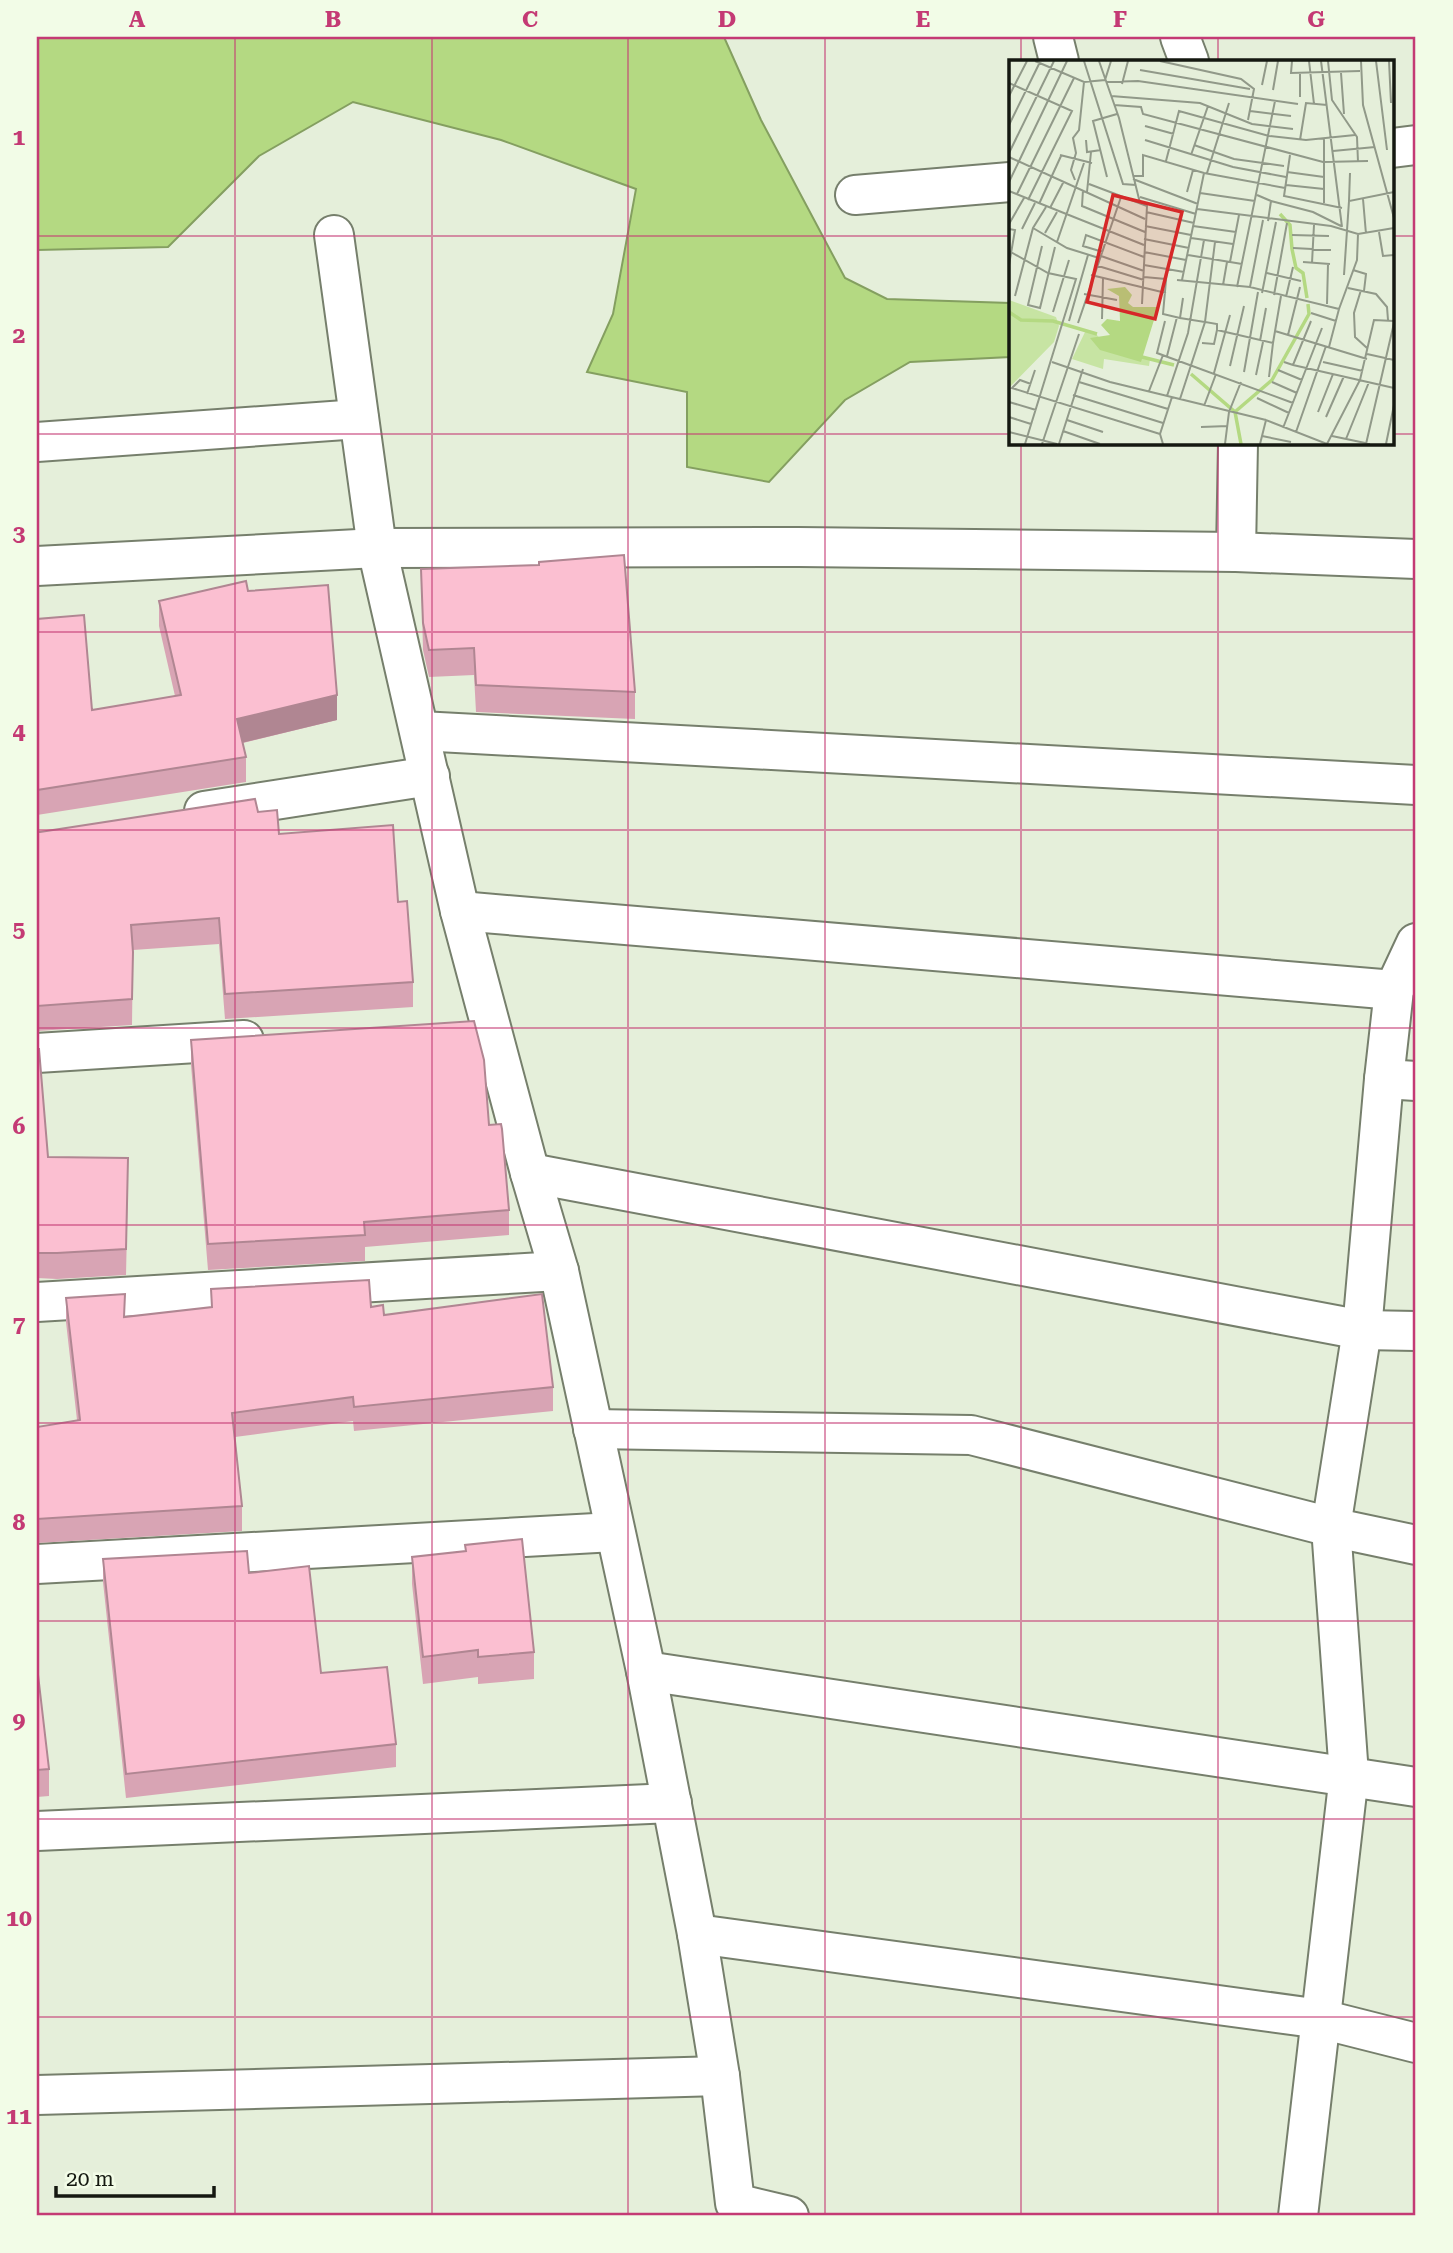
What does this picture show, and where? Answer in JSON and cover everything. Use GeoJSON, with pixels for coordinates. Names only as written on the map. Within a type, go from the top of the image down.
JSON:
{"type":"FeatureCollection","features":[{"type":"Feature","properties":{"kind":"street"},"geometry":{"type":"LineString","coordinates":[[1053,37],[1059,60]]}},
{"type":"Feature","properties":{"kind":"street"},"geometry":{"type":"LineString","coordinates":[[1180,37],[1189,60]]}},
{"type":"Feature","properties":{"kind":"street"},"geometry":{"type":"LineString","coordinates":[[1394,148],[1416,145]]}},
{"type":"Feature","properties":{"kind":"street"},"geometry":{"type":"LineString","coordinates":[[855,195],[1009,182]]}},
{"type":"Feature","properties":{"kind":"street"},"geometry":{"type":"LineString","coordinates":[[334,234],[377,548],[460,911],[559,1271],[646,1671],[697,1934],[720,2076],[736,2203],[789,2216]]}},
{"type":"Feature","properties":{"kind":"street"},"geometry":{"type":"LineString","coordinates":[[37,442],[359,419]]}},
{"type":"Feature","properties":{"kind":"street"},"geometry":{"type":"LineString","coordinates":[[1236,552],[1238,444]]}},
{"type":"Feature","properties":{"kind":"street"},"geometry":{"type":"LineString","coordinates":[[37,566],[377,548],[799,547],[1236,552],[1416,559]]}},
{"type":"Feature","properties":{"kind":"street"},"geometry":{"type":"LineString","coordinates":[[419,731],[1416,785]]}},
{"type":"Feature","properties":{"kind":"street"},"geometry":{"type":"LineString","coordinates":[[172,816],[430,776]]}},
{"type":"Feature","properties":{"kind":"street"},"geometry":{"type":"LineString","coordinates":[[460,911],[1394,990]]}},
{"type":"Feature","properties":{"kind":"street"},"geometry":{"type":"LineString","coordinates":[[1298,2216],[1349,1775],[1331,1527],[1400,1080],[1394,990],[1416,943]]}},
{"type":"Feature","properties":{"kind":"street"},"geometry":{"type":"LineString","coordinates":[[450,1027],[491,1024]]}},
{"type":"Feature","properties":{"kind":"street"},"geometry":{"type":"LineString","coordinates":[[37,1053],[284,1037]]}},
{"type":"Feature","properties":{"kind":"street"},"geometry":{"type":"LineString","coordinates":[[530,1172],[1362,1330],[1416,1331]]}},
{"type":"Feature","properties":{"kind":"street"},"geometry":{"type":"LineString","coordinates":[[37,1302],[559,1271]]}},
{"type":"Feature","properties":{"kind":"street"},"geometry":{"type":"LineString","coordinates":[[593,1429],[971,1435],[1331,1527],[1416,1545]]}},
{"type":"Feature","properties":{"kind":"street"},"geometry":{"type":"LineString","coordinates":[[37,1564],[614,1532]]}},
{"type":"Feature","properties":{"kind":"street"},"geometry":{"type":"LineString","coordinates":[[646,1671],[1416,1787]]}},
{"type":"Feature","properties":{"kind":"street"},"geometry":{"type":"LineString","coordinates":[[37,1831],[672,1803]]}},
{"type":"Feature","properties":{"kind":"street"},"geometry":{"type":"LineString","coordinates":[[697,1934],[1321,2020],[1416,2043]]}},
{"type":"Feature","properties":{"kind":"street"},"geometry":{"type":"LineString","coordinates":[[37,2095],[720,2076]]}},
{"type":"Feature","properties":{"kind":"shaded area"},"geometry":{"type":"Polygon","coordinates":[[[37,37],[724,37],[761,120],[845,278],[887,299],[1009,303],[1009,357],[910,362],[845,400],[769,482],[687,467],[687,392],[587,372],[613,314],[636,189],[501,140],[353,102],[259,156],[168,247],[37,250],[37,37]]]}},
{"type":"Feature","properties":{"kind":"building"},"geometry":{"type":"Polygon","coordinates":[[[624,555],[635,692],[476,685],[474,648],[429,650],[423,623],[421,569],[539,565],[539,562],[624,555]]]}},
{"type":"Feature","properties":{"kind":"building"},"geometry":{"type":"Polygon","coordinates":[[[246,581],[248,591],[328,585],[337,695],[237,719],[246,757],[37,790],[37,619],[84,615],[92,710],[181,695],[159,601],[246,581]]]}},
{"type":"Feature","properties":{"kind":"building"},"geometry":{"type":"Polygon","coordinates":[[[255,799],[258,812],[277,810],[279,834],[393,825],[398,902],[407,901],[413,982],[225,994],[219,918],[131,925],[132,999],[37,1006],[37,832],[255,799]]]}},
{"type":"Feature","properties":{"kind":"building"},"geometry":{"type":"Polygon","coordinates":[[[474,1021],[484,1060],[489,1125],[501,1124],[502,1129],[509,1210],[364,1222],[365,1235],[208,1244],[191,1040],[474,1021]]]}},
{"type":"Feature","properties":{"kind":"building"},"geometry":{"type":"Polygon","coordinates":[[[37,1049],[48,1157],[128,1158],[126,1249],[37,1253],[37,1049]]]}},
{"type":"Feature","properties":{"kind":"building"},"geometry":{"type":"Polygon","coordinates":[[[369,1280],[371,1307],[383,1305],[384,1315],[542,1294],[553,1387],[354,1407],[353,1397],[232,1413],[242,1506],[37,1519],[37,1427],[80,1420],[66,1298],[125,1294],[124,1317],[212,1307],[211,1289],[369,1280]]]}},
{"type":"Feature","properties":{"kind":"building"},"geometry":{"type":"Polygon","coordinates":[[[522,1539],[534,1652],[478,1657],[478,1650],[423,1657],[412,1557],[466,1551],[465,1545],[522,1539]]]}},
{"type":"Feature","properties":{"kind":"building"},"geometry":{"type":"Polygon","coordinates":[[[247,1551],[249,1573],[309,1566],[321,1673],[387,1667],[396,1744],[126,1774],[103,1559],[247,1551]]]}},
{"type":"Feature","properties":{"kind":"building"},"geometry":{"type":"Polygon","coordinates":[[[37,1666],[49,1769],[37,1770],[37,1666]]]}}]}
